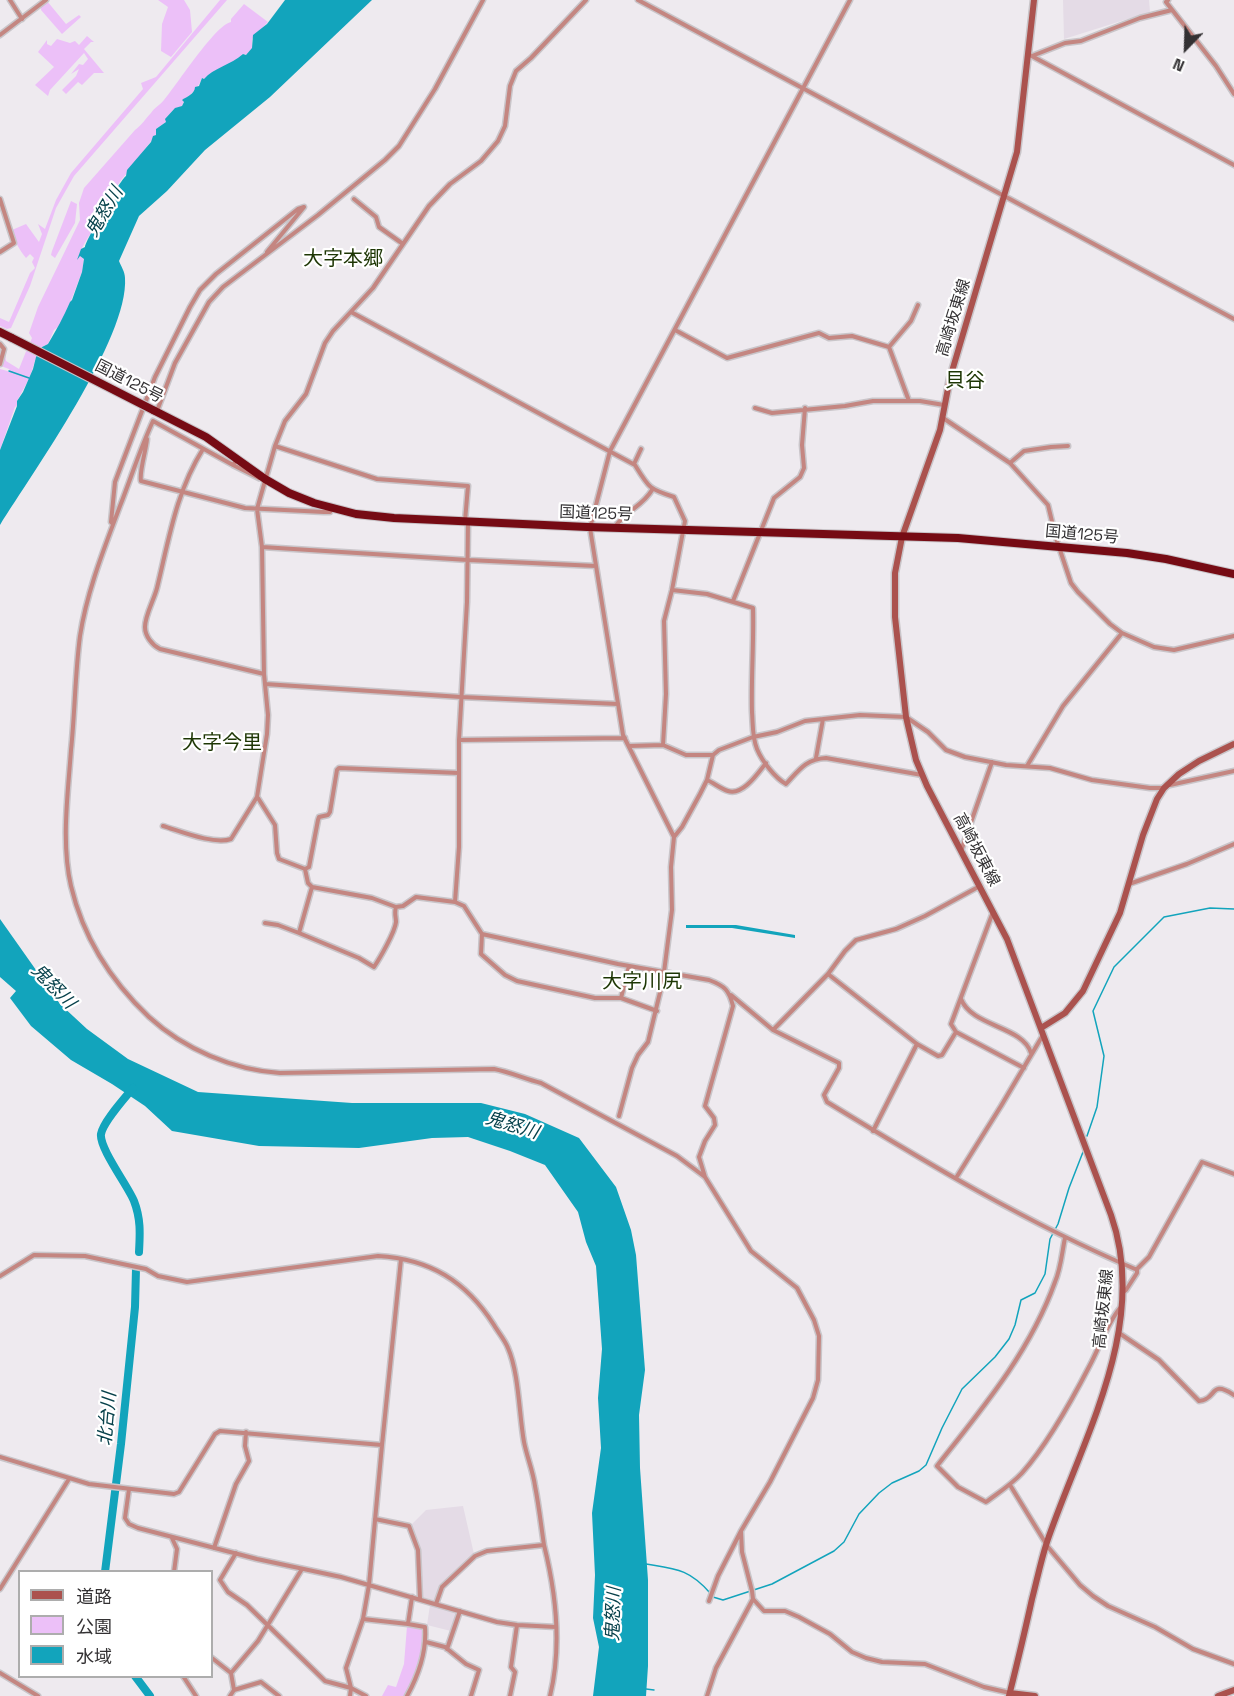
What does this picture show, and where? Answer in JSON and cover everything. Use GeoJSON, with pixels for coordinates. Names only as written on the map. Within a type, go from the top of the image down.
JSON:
{"type":"FeatureCollection","features":[{"type":"Feature","properties":{"kind":"highway","name":"国道125号"},"geometry":{"type":"LineString","coordinates":[[0,332],[206,437],[235,462],[301,498],[332,508],[382,518],[758,534],[949,538],[1059,546],[1166,559],[1234,574]]}},
{"type":"Feature","properties":{"kind":"main road","name":"高崎坂東線"},"geometry":{"type":"LineString","coordinates":[[1009,1694],[1046,1543],[1108,1377],[1118,1333],[1122,1263],[1116,1227],[1006,939],[922,775],[906,717],[894,596],[897,559],[902,537],[932,455],[954,364],[1019,142],[1034,0]]}},
{"type":"Feature","properties":{"kind":"main road"},"geometry":{"type":"LineString","coordinates":[[1042,1031],[1065,1013],[1080,997],[1112,932],[1149,817],[1166,787],[1179,774],[1199,761],[1234,744]]}},
{"type":"Feature","properties":{"kind":"main road"},"geometry":{"type":"LineString","coordinates":[[1218,1696],[1234,1690]]}},
{"type":"Feature","properties":{"kind":"main road"},"geometry":{"type":"LineString","coordinates":[[1009,1694],[1035,1696]]}},
{"type":"Feature","properties":{"kind":"street"},"geometry":{"type":"LineString","coordinates":[[10,0],[22,19]]}},
{"type":"Feature","properties":{"kind":"street"},"geometry":{"type":"LineString","coordinates":[[0,35],[46,0]]}},
{"type":"Feature","properties":{"kind":"street"},"geometry":{"type":"LineString","coordinates":[[155,411],[201,314],[223,287],[385,160],[399,146],[435,89],[483,0]]}},
{"type":"Feature","properties":{"kind":"street"},"geometry":{"type":"LineString","coordinates":[[163,826],[226,841],[231,839],[257,797],[267,734],[262,547],[257,509],[275,446],[285,421],[306,394],[333,331],[373,288],[439,194],[481,161],[498,141],[505,126],[510,86],[514,75],[586,0]]}},
{"type":"Feature","properties":{"kind":"street"},"geometry":{"type":"LineString","coordinates":[[638,0],[1234,319]]}},
{"type":"Feature","properties":{"kind":"street"},"geometry":{"type":"LineString","coordinates":[[619,1116],[632,1068],[648,1042],[657,1011],[672,918],[671,867],[674,837],[625,738],[590,528],[610,451],[850,0]]}},
{"type":"Feature","properties":{"kind":"street"},"geometry":{"type":"LineString","coordinates":[[1168,0],[1166,2],[1216,66],[1234,94]]}},
{"type":"Feature","properties":{"kind":"street"},"geometry":{"type":"LineString","coordinates":[[1030,55],[1065,43],[1081,41],[1140,18],[1172,10]]}},
{"type":"Feature","properties":{"kind":"street"},"geometry":{"type":"LineString","coordinates":[[1030,55],[1234,165]]}},
{"type":"Feature","properties":{"kind":"street"},"geometry":{"type":"LineString","coordinates":[[0,199],[14,243],[0,252]]}},
{"type":"Feature","properties":{"kind":"street"},"geometry":{"type":"LineString","coordinates":[[354,199],[376,217],[379,226],[403,244]]}},
{"type":"Feature","properties":{"kind":"street"},"geometry":{"type":"LineString","coordinates":[[113,525],[111,522],[116,478],[166,351],[200,290],[225,267],[298,209],[304,207],[266,254]]}},
{"type":"Feature","properties":{"kind":"street"},"geometry":{"type":"LineString","coordinates":[[889,347],[911,321],[918,305]]}},
{"type":"Feature","properties":{"kind":"street"},"geometry":{"type":"LineString","coordinates":[[351,312],[634,464],[652,490],[674,497],[684,516],[685,531],[664,621],[666,684],[663,745]]}},
{"type":"Feature","properties":{"kind":"street"},"geometry":{"type":"LineString","coordinates":[[675,330],[728,358],[819,333],[829,338],[852,336],[889,347]]}},
{"type":"Feature","properties":{"kind":"street"},"geometry":{"type":"LineString","coordinates":[[0,344],[4,349],[0,364]]}},
{"type":"Feature","properties":{"kind":"street"},"geometry":{"type":"LineString","coordinates":[[889,347],[909,401]]}},
{"type":"Feature","properties":{"kind":"street"},"geometry":{"type":"LineString","coordinates":[[755,408],[772,413],[805,408],[845,406],[868,401],[909,401],[944,405]]}},
{"type":"Feature","properties":{"kind":"street"},"geometry":{"type":"LineString","coordinates":[[732,601],[774,498],[800,477],[804,468],[802,445],[805,408]]}},
{"type":"Feature","properties":{"kind":"street"},"geometry":{"type":"LineString","coordinates":[[942,418],[1010,463],[1048,505],[1071,583],[1110,624],[1122,633],[1154,647],[1173,650],[1234,636]]}},
{"type":"Feature","properties":{"kind":"street"},"geometry":{"type":"LineString","coordinates":[[235,462],[203,449],[153,422],[88,596],[80,637],[66,843],[70,884],[82,923],[98,956],[135,1004],[156,1023],[177,1038],[236,1067],[259,1072],[333,1073],[494,1069],[507,1071],[541,1083],[677,1156],[705,1178]]}},
{"type":"Feature","properties":{"kind":"street"},"geometry":{"type":"LineString","coordinates":[[148,433],[141,481],[228,505],[257,509],[324,512],[330,512],[332,508]]}},
{"type":"Feature","properties":{"kind":"street"},"geometry":{"type":"LineString","coordinates":[[275,446],[377,479],[468,486],[468,560],[459,740],[459,847],[455,902]]}},
{"type":"Feature","properties":{"kind":"street"},"geometry":{"type":"LineString","coordinates":[[1010,463],[1024,452],[1051,447],[1068,447]]}},
{"type":"Feature","properties":{"kind":"street"},"geometry":{"type":"LineString","coordinates":[[203,449],[191,467],[172,519],[145,631],[156,648],[264,674]]}},
{"type":"Feature","properties":{"kind":"street"},"geometry":{"type":"LineString","coordinates":[[634,464],[641,449]]}},
{"type":"Feature","properties":{"kind":"street"},"geometry":{"type":"LineString","coordinates":[[615,528],[620,520],[642,503],[652,490]]}},
{"type":"Feature","properties":{"kind":"street"},"geometry":{"type":"LineString","coordinates":[[262,547],[596,566]]}},
{"type":"Feature","properties":{"kind":"street"},"geometry":{"type":"LineString","coordinates":[[672,590],[707,594],[753,608],[751,675],[753,737],[756,749],[781,782],[786,784],[804,764],[816,758],[922,775]]}},
{"type":"Feature","properties":{"kind":"street"},"geometry":{"type":"LineString","coordinates":[[1027,766],[1063,706],[1122,633]]}},
{"type":"Feature","properties":{"kind":"street"},"geometry":{"type":"LineString","coordinates":[[265,684],[461,697],[618,704]]}},
{"type":"Feature","properties":{"kind":"street"},"geometry":{"type":"LineString","coordinates":[[674,837],[682,827],[707,780],[713,755],[719,750],[795,724],[823,718],[860,715],[906,717],[928,732],[946,750],[965,757],[1050,768],[1092,780],[1150,788],[1166,787],[1234,771]]}},
{"type":"Feature","properties":{"kind":"street"},"geometry":{"type":"LineString","coordinates":[[816,758],[823,718]]}},
{"type":"Feature","properties":{"kind":"street"},"geometry":{"type":"LineString","coordinates":[[459,740],[625,738]]}},
{"type":"Feature","properties":{"kind":"street"},"geometry":{"type":"LineString","coordinates":[[629,746],[663,745],[686,755],[713,755]]}},
{"type":"Feature","properties":{"kind":"street"},"geometry":{"type":"LineString","coordinates":[[961,851],[992,762]]}},
{"type":"Feature","properties":{"kind":"street"},"geometry":{"type":"LineString","coordinates":[[707,780],[727,791],[734,792],[745,786],[766,763]]}},
{"type":"Feature","properties":{"kind":"street"},"geometry":{"type":"LineString","coordinates":[[305,869],[309,867],[319,817],[328,815],[330,812],[339,768],[459,773]]}},
{"type":"Feature","properties":{"kind":"street"},"geometry":{"type":"LineString","coordinates":[[257,797],[274,825],[279,859],[305,869]]}},
{"type":"Feature","properties":{"kind":"street"},"geometry":{"type":"LineString","coordinates":[[1129,884],[1187,864],[1234,844]]}},
{"type":"Feature","properties":{"kind":"street"},"geometry":{"type":"LineString","coordinates":[[305,869],[308,883],[312,887],[372,898],[396,907],[403,906],[416,897],[455,902],[467,909],[482,934],[480,952],[513,980],[595,998],[621,998],[657,1011]]}},
{"type":"Feature","properties":{"kind":"street"},"geometry":{"type":"LineString","coordinates":[[773,1030],[828,974],[844,951],[856,940],[885,934],[906,925],[980,886]]}},
{"type":"Feature","properties":{"kind":"street"},"geometry":{"type":"LineString","coordinates":[[299,933],[312,887]]}},
{"type":"Feature","properties":{"kind":"street"},"geometry":{"type":"LineString","coordinates":[[265,923],[299,933],[359,958],[374,967],[384,951],[396,921],[394,914],[396,907]]}},
{"type":"Feature","properties":{"kind":"street"},"geometry":{"type":"LineString","coordinates":[[993,911],[951,1022],[956,1032],[1024,1068]]}},
{"type":"Feature","properties":{"kind":"street"},"geometry":{"type":"LineString","coordinates":[[482,934],[629,966],[709,980],[720,985],[773,1030],[839,1063],[839,1068],[824,1095],[825,1100],[873,1131],[1065,1238],[1137,1269]]}},
{"type":"Feature","properties":{"kind":"street"},"geometry":{"type":"LineString","coordinates":[[621,998],[629,966]]}},
{"type":"Feature","properties":{"kind":"street"},"geometry":{"type":"LineString","coordinates":[[828,974],[917,1044],[940,1056],[956,1032]]}},
{"type":"Feature","properties":{"kind":"street"},"geometry":{"type":"LineString","coordinates":[[709,1601],[718,1576],[741,1531],[770,1482],[813,1398],[818,1380],[819,1336],[814,1320],[797,1288],[752,1251],[705,1178],[699,1157],[715,1125],[714,1118],[705,1106],[733,1006],[731,994]]}},
{"type":"Feature","properties":{"kind":"street"},"geometry":{"type":"LineString","coordinates":[[961,998],[968,1011],[1021,1039],[1030,1048],[1031,1054]]}},
{"type":"Feature","properties":{"kind":"street"},"geometry":{"type":"LineString","coordinates":[[956,1178],[1024,1068],[1042,1031]]}},
{"type":"Feature","properties":{"kind":"street"},"geometry":{"type":"LineString","coordinates":[[873,1131],[917,1044]]}},
{"type":"Feature","properties":{"kind":"street"},"geometry":{"type":"LineString","coordinates":[[1122,1292],[1126,1290],[1137,1273],[1137,1269],[1149,1257],[1202,1162],[1234,1174]]}},
{"type":"Feature","properties":{"kind":"street"},"geometry":{"type":"LineString","coordinates":[[1065,1238],[1056,1281],[1031,1335],[998,1390],[937,1466],[958,1487],[986,1502],[1010,1485],[1036,1455],[1121,1308]]}},
{"type":"Feature","properties":{"kind":"street"},"geometry":{"type":"LineString","coordinates":[[0,1276],[34,1255],[85,1256],[146,1269],[158,1276],[187,1282],[378,1256],[424,1264],[448,1276],[468,1291],[483,1307],[508,1348],[513,1364],[524,1442],[535,1486],[554,1595],[555,1662],[549,1696]]}},
{"type":"Feature","properties":{"kind":"street"},"geometry":{"type":"LineString","coordinates":[[350,1696],[351,1688],[346,1668],[363,1619],[369,1585],[401,1259]]}},
{"type":"Feature","properties":{"kind":"street"},"geometry":{"type":"LineString","coordinates":[[1118,1333],[1159,1360],[1199,1401],[1220,1388],[1234,1395]]}},
{"type":"Feature","properties":{"kind":"street"},"geometry":{"type":"LineString","coordinates":[[0,1457],[69,1479],[104,1486],[174,1494],[179,1492],[215,1434],[220,1431],[382,1445]]}},
{"type":"Feature","properties":{"kind":"street"},"geometry":{"type":"LineString","coordinates":[[214,1548],[236,1484],[249,1461],[245,1446],[246,1432]]}},
{"type":"Feature","properties":{"kind":"street"},"geometry":{"type":"LineString","coordinates":[[0,1589],[69,1479]]}},
{"type":"Feature","properties":{"kind":"street"},"geometry":{"type":"LineString","coordinates":[[1010,1485],[1046,1543],[1080,1584],[1100,1601],[1155,1626],[1193,1649],[1234,1664]]}},
{"type":"Feature","properties":{"kind":"street"},"geometry":{"type":"LineString","coordinates":[[129,1489],[124,1514],[129,1524],[172,1538],[369,1585],[518,1625],[556,1627]]}},
{"type":"Feature","properties":{"kind":"street"},"geometry":{"type":"LineString","coordinates":[[375,1519],[409,1526],[418,1550],[420,1599]]}},
{"type":"Feature","properties":{"kind":"street"},"geometry":{"type":"LineString","coordinates":[[707,1696],[716,1668],[753,1599],[742,1552],[741,1531]]}},
{"type":"Feature","properties":{"kind":"street"},"geometry":{"type":"LineString","coordinates":[[172,1538],[177,1549],[174,1570]]}},
{"type":"Feature","properties":{"kind":"street"},"geometry":{"type":"LineString","coordinates":[[436,1604],[442,1587],[475,1556],[487,1551],[544,1545]]}},
{"type":"Feature","properties":{"kind":"street"},"geometry":{"type":"LineString","coordinates":[[236,1553],[222,1576],[221,1582],[228,1592],[247,1605],[325,1681],[351,1688],[366,1696]]}},
{"type":"Feature","properties":{"kind":"street"},"geometry":{"type":"LineString","coordinates":[[231,1673],[248,1654],[302,1569]]}},
{"type":"Feature","properties":{"kind":"street"},"geometry":{"type":"LineString","coordinates":[[408,1624],[412,1597]]}},
{"type":"Feature","properties":{"kind":"street"},"geometry":{"type":"LineString","coordinates":[[753,1599],[764,1611],[785,1611],[809,1622],[830,1634],[852,1652],[866,1658],[882,1662],[925,1665],[1009,1694]]}},
{"type":"Feature","properties":{"kind":"street"},"geometry":{"type":"LineString","coordinates":[[447,1649],[460,1611]]}},
{"type":"Feature","properties":{"kind":"street"},"geometry":{"type":"LineString","coordinates":[[363,1619],[425,1627],[426,1642],[419,1671],[407,1696]]}},
{"type":"Feature","properties":{"kind":"street"},"geometry":{"type":"LineString","coordinates":[[510,1696],[515,1672],[511,1667],[518,1625]]}},
{"type":"Feature","properties":{"kind":"street"},"geometry":{"type":"LineString","coordinates":[[426,1642],[445,1647],[466,1664],[479,1670],[471,1696]]}},
{"type":"Feature","properties":{"kind":"street"},"geometry":{"type":"LineString","coordinates":[[213,1659],[231,1673],[234,1690]]}},
{"type":"Feature","properties":{"kind":"street"},"geometry":{"type":"LineString","coordinates":[[0,1673],[38,1696]]}},
{"type":"Feature","properties":{"kind":"street"},"geometry":{"type":"LineString","coordinates":[[184,1678],[196,1696]]}},
{"type":"Feature","properties":{"kind":"street"},"geometry":{"type":"LineString","coordinates":[[230,1696],[234,1690],[261,1682],[279,1696]]}},
{"type":"Feature","properties":{"kind":"shaded area"},"geometry":{"type":"Polygon","coordinates":[[[1063,0],[1149,0],[1150,12],[1064,39],[1063,0]]]}},
{"type":"Feature","properties":{"kind":"shaded area"},"geometry":{"type":"Polygon","coordinates":[[[463,1506],[474,1554],[441,1586],[435,1601],[422,1597],[420,1548],[411,1525],[426,1510],[463,1506]]]}},
{"type":"Feature","properties":{"kind":"shaded area"},"geometry":{"type":"Polygon","coordinates":[[[430,1605],[458,1612],[451,1631],[427,1625],[430,1605]]]}},
{"type":"Feature","properties":{"kind":"green space"},"geometry":{"type":"Polygon","coordinates":[[[158,0],[184,0],[190,10],[192,32],[171,57],[161,51],[162,24],[168,7],[158,0]]]}},
{"type":"Feature","properties":{"kind":"green space"},"geometry":{"type":"Polygon","coordinates":[[[220,0],[227,0],[74,176],[56,208],[30,286],[11,328],[0,326],[0,318],[9,322],[30,273],[35,268],[32,262],[34,258],[30,254],[26,258],[17,245],[12,230],[26,224],[39,242],[42,234],[38,224],[45,229],[56,200],[71,173],[143,89],[141,83],[156,77],[220,0]]]}},
{"type":"Feature","properties":{"kind":"green space"},"geometry":{"type":"Polygon","coordinates":[[[47,1],[66,24],[79,15],[81,17],[62,34],[41,10],[41,6],[47,1]]]}},
{"type":"Feature","properties":{"kind":"green space"},"geometry":{"type":"Polygon","coordinates":[[[244,4],[268,22],[252,39],[252,49],[246,55],[243,54],[204,79],[202,78],[194,91],[182,100],[184,101],[182,106],[173,110],[166,122],[156,129],[156,135],[115,190],[107,209],[78,257],[84,259],[82,272],[62,324],[54,330],[48,344],[40,348],[30,343],[32,338],[29,333],[38,307],[80,220],[79,203],[84,188],[164,100],[206,44],[231,22],[244,4]]]}},
{"type":"Feature","properties":{"kind":"green space"},"geometry":{"type":"Polygon","coordinates":[[[87,36],[94,42],[84,49],[104,73],[94,73],[82,85],[78,82],[66,94],[62,90],[76,76],[79,69],[71,74],[79,64],[83,65],[88,59],[84,53],[50,90],[48,96],[35,85],[54,67],[38,52],[47,40],[47,44],[51,46],[57,39],[70,43],[75,41],[79,45],[87,36]]]}},
{"type":"Feature","properties":{"kind":"green space"},"geometry":{"type":"Polygon","coordinates":[[[71,201],[77,204],[75,223],[55,258],[51,255],[52,251],[71,201]]]}},
{"type":"Feature","properties":{"kind":"green space"},"geometry":{"type":"Polygon","coordinates":[[[27,349],[37,354],[0,450],[0,369],[11,372],[1,366],[5,353],[6,361],[19,369],[27,349]]]}},
{"type":"Feature","properties":{"kind":"green space"},"geometry":{"type":"Polygon","coordinates":[[[407,1626],[424,1629],[422,1656],[417,1673],[404,1696],[382,1696],[388,1685],[396,1687],[404,1664],[407,1626]]]}},
{"type":"Feature","properties":{"kind":"water","name":"鬼怒川"},"geometry":{"type":"Polygon","coordinates":[[[285,0],[372,0],[270,97],[205,150],[167,191],[139,216],[119,261],[125,278],[122,304],[112,334],[76,404],[0,525],[0,450],[17,401],[33,369],[36,357],[42,347],[48,344],[72,300],[82,272],[84,259],[80,256],[77,260],[81,249],[85,247],[104,210],[126,176],[127,170],[156,135],[156,129],[166,122],[165,119],[175,108],[182,106],[184,102],[182,100],[199,86],[202,78],[204,79],[243,54],[246,55],[252,48],[253,35],[267,24],[285,0]]]}},
{"type":"Feature","properties":{"kind":"water","name":"鬼怒川"},"geometry":{"type":"Polygon","coordinates":[[[0,919],[60,1004],[87,1029],[128,1059],[198,1092],[352,1103],[481,1103],[525,1114],[579,1138],[616,1187],[631,1230],[636,1255],[645,1370],[639,1415],[640,1468],[648,1580],[646,1696],[593,1696],[599,1647],[593,1618],[595,1575],[592,1513],[601,1448],[598,1398],[602,1349],[596,1266],[586,1242],[578,1212],[545,1165],[468,1137],[432,1138],[359,1148],[259,1146],[172,1131],[145,1106],[71,1060],[31,1026],[10,998],[16,991],[0,977],[0,919]]]}},
{"type":"Feature","properties":{"kind":"water"},"geometry":{"type":"Polygon","coordinates":[[[686,925],[736,925],[795,935],[795,938],[732,928],[686,928],[686,925]]]}},
{"type":"Feature","properties":{"kind":"waterway"},"geometry":{"type":"LineString","coordinates":[[9,371],[29,378]]}},
{"type":"Feature","properties":{"kind":"waterway"},"geometry":{"type":"LineString","coordinates":[[1087,1136],[1097,1107],[1104,1056],[1093,1011],[1114,967],[1164,917],[1210,908],[1234,909]]}},
{"type":"Feature","properties":{"kind":"waterway","name":"北台川"},"geometry":{"type":"LineString","coordinates":[[133,1088],[110,1117],[101,1134],[104,1148],[131,1194],[138,1214],[139,1252]]}},
{"type":"Feature","properties":{"kind":"waterway"},"geometry":{"type":"LineString","coordinates":[[713,1597],[723,1600],[772,1584],[834,1551],[844,1542],[859,1514],[879,1493],[892,1483],[919,1471],[926,1465],[962,1389],[995,1357],[1009,1339],[1021,1300],[1035,1293],[1045,1274],[1050,1239],[1058,1224],[1083,1152]]}},
{"type":"Feature","properties":{"kind":"waterway","name":"北台川"},"geometry":{"type":"LineString","coordinates":[[105,1570],[135,1307],[136,1269]]}},
{"type":"Feature","properties":{"kind":"waterway"},"geometry":{"type":"LineString","coordinates":[[646,1564],[681,1571],[695,1579],[710,1593]]}},
{"type":"Feature","properties":{"kind":"waterway","name":"北台川"},"geometry":{"type":"LineString","coordinates":[[136,1678],[150,1696]]}},
{"type":"Feature","properties":{"kind":"waterway"},"geometry":{"type":"LineString","coordinates":[[646,1689],[654,1690]]}},
{"type":"Feature","properties":{"kind":"district","name":"大字本郷"},"geometry":{"type":"Point","coordinates":[343,260]}},
{"type":"Feature","properties":{"kind":"district","name":"貝谷"},"geometry":{"type":"Point","coordinates":[965,382]}},
{"type":"Feature","properties":{"kind":"district","name":"大字今里"},"geometry":{"type":"Point","coordinates":[222,744]}},
{"type":"Feature","properties":{"kind":"district","name":"大字川尻"},"geometry":{"type":"Point","coordinates":[642,983]}}]}
